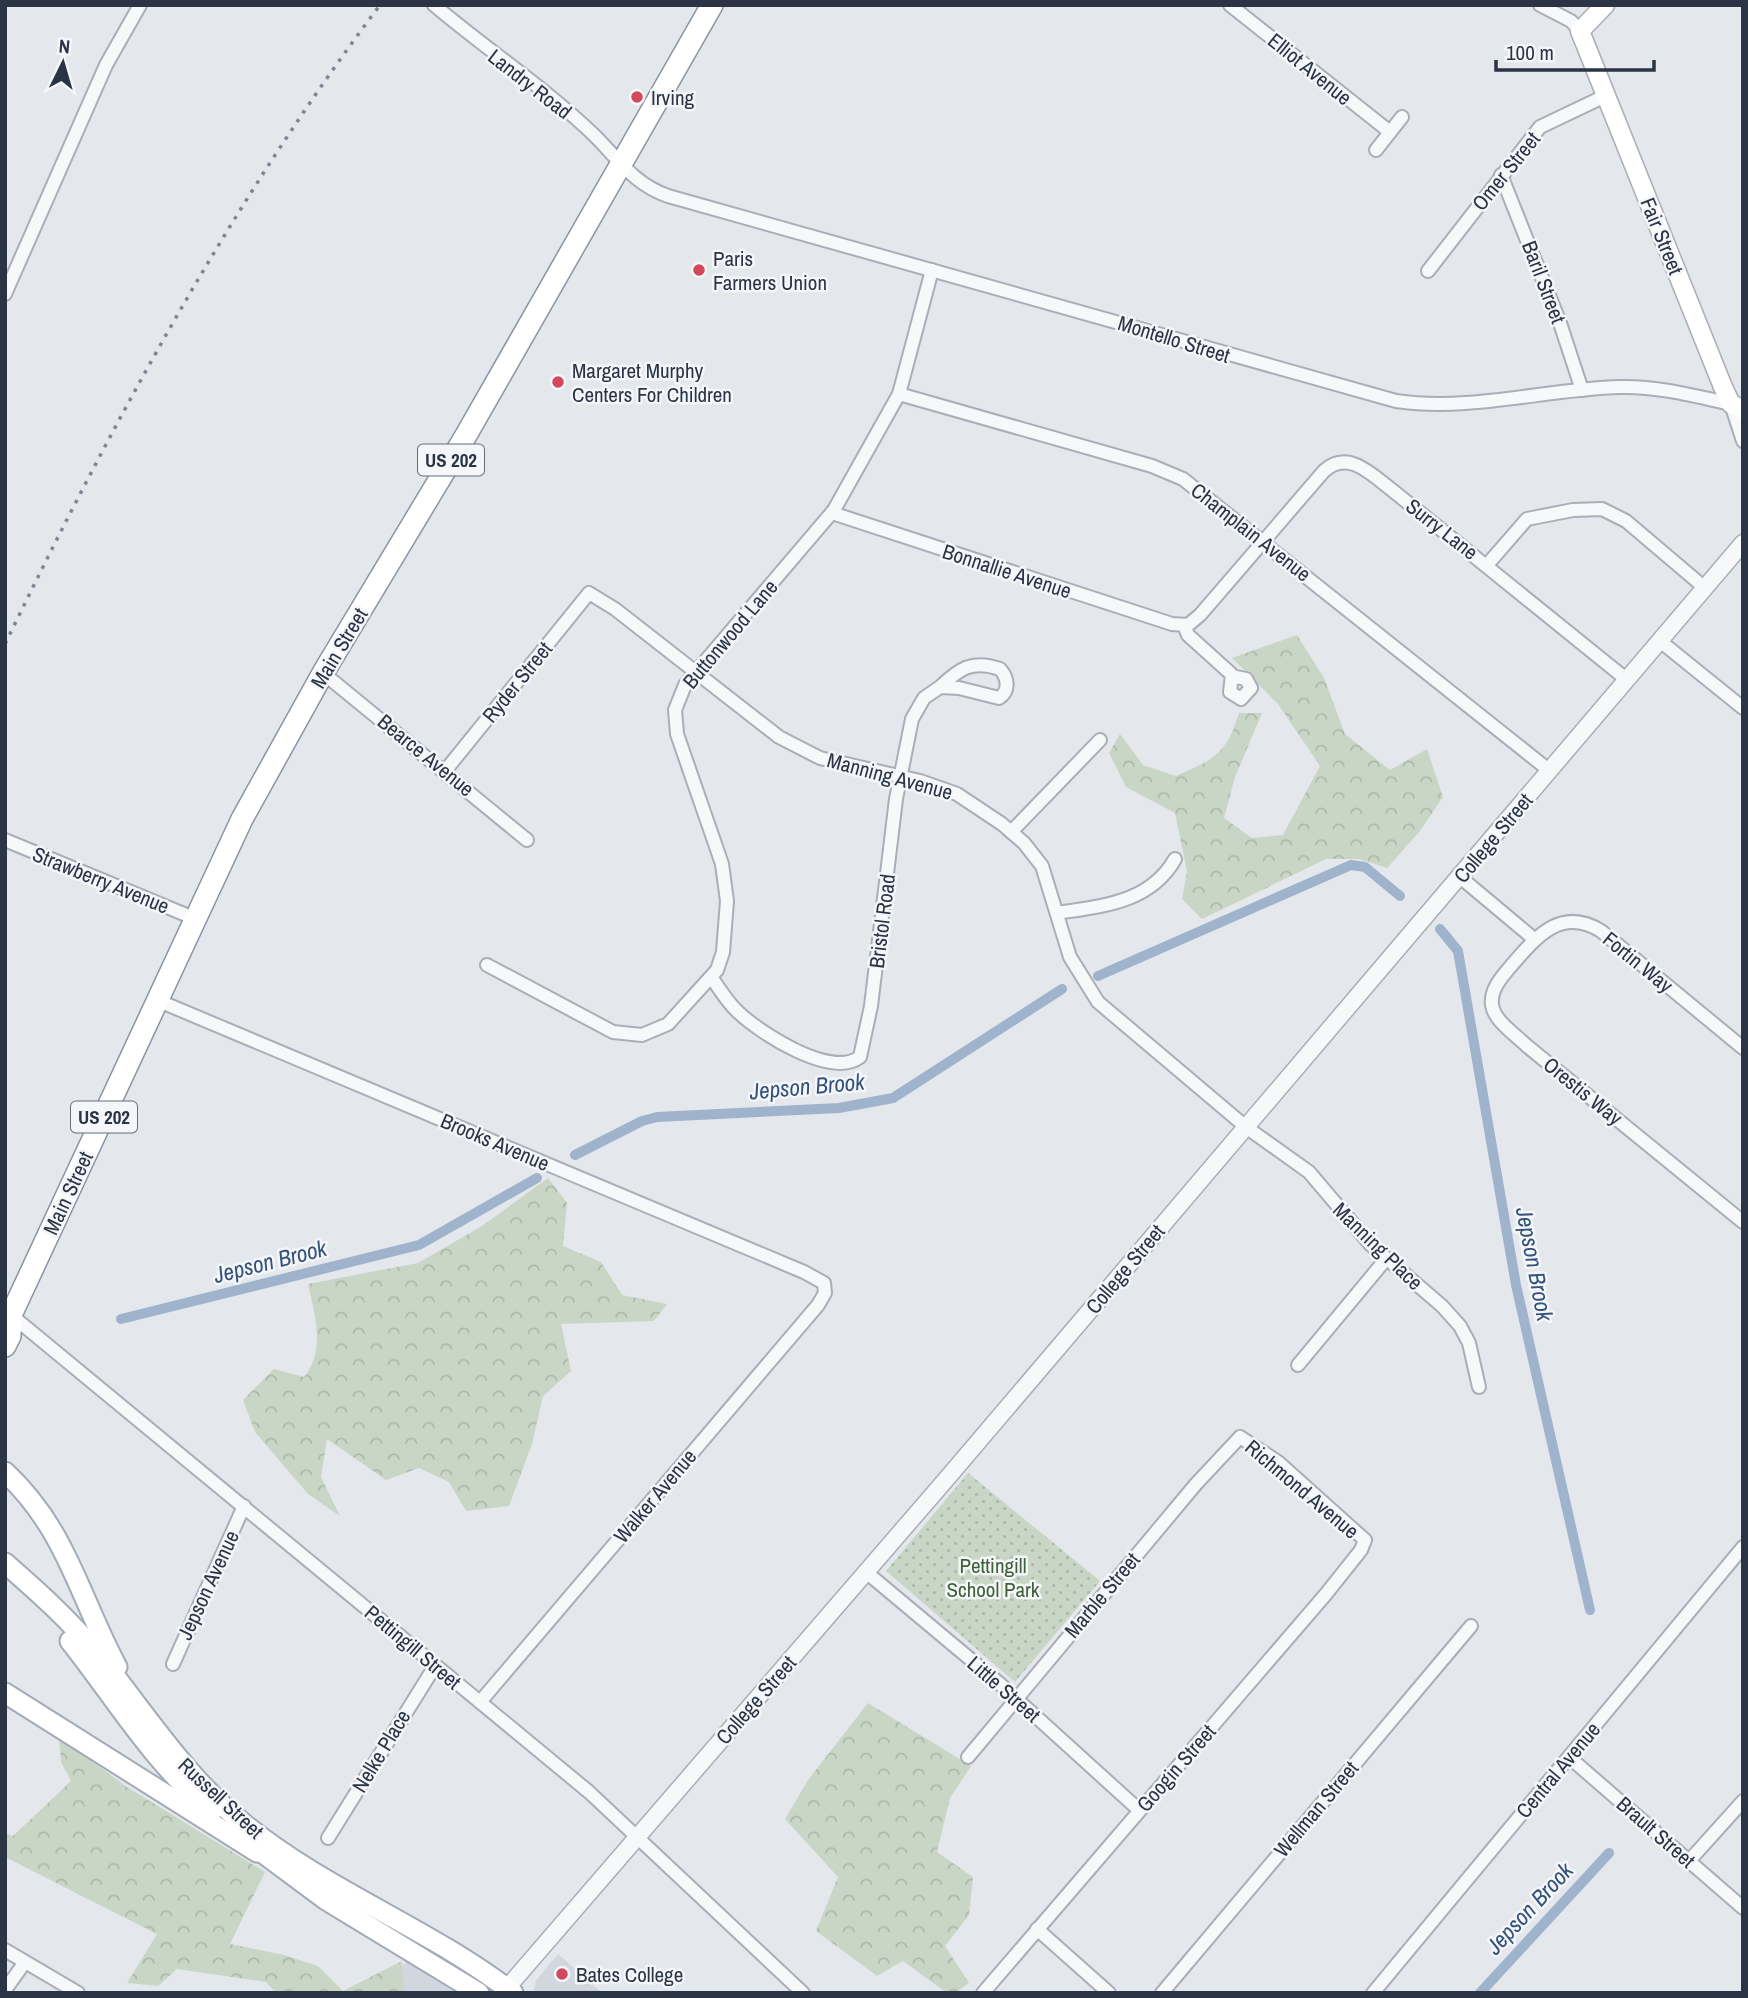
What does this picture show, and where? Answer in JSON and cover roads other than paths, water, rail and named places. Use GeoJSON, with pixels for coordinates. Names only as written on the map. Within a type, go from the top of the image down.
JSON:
{"type":"FeatureCollection","features":[{"type":"Feature","properties":{"kind":"highway","name":"Main Street"},"geometry":{"type":"LineString","coordinates":[[5,1346],[10,1336],[8,1317],[159,1001],[242,819],[323,673],[438,482],[712,5]]}},
{"type":"Feature","properties":{"kind":"main road"},"geometry":{"type":"LineString","coordinates":[[1580,31],[1605,5]]}},
{"type":"Feature","properties":{"kind":"main road","name":"Fair Street"},"geometry":{"type":"LineString","coordinates":[[1580,31],[1737,407]]}},
{"type":"Feature","properties":{"kind":"main road"},"geometry":{"type":"LineString","coordinates":[[5,1472],[23,1488],[56,1532],[114,1660],[149,1722]]}},
{"type":"Feature","properties":{"kind":"main road","name":"Russell Street"},"geometry":{"type":"LineString","coordinates":[[9,1566],[68,1620],[206,1790],[266,1841],[508,1991]]}},
{"type":"Feature","properties":{"kind":"main road","name":"Russell Street"},"geometry":{"type":"LineString","coordinates":[[9,1566],[146,1744],[188,1792],[272,1863],[326,1900],[479,1993]]}},
{"type":"Feature","properties":{"kind":"main road"},"geometry":{"type":"LineString","coordinates":[[5,1693],[272,1863]]}},
{"type":"Feature","properties":{"kind":"street"},"geometry":{"type":"LineString","coordinates":[[5,294],[106,65],[140,5]]}},
{"type":"Feature","properties":{"kind":"street","name":"Landry Road"},"geometry":{"type":"LineString","coordinates":[[435,5],[595,136],[621,167]]}},
{"type":"Feature","properties":{"kind":"street","name":"Elliot Avenue"},"geometry":{"type":"LineString","coordinates":[[1230,5],[1390,132]]}},
{"type":"Feature","properties":{"kind":"street"},"geometry":{"type":"LineString","coordinates":[[1540,5],[1571,20],[1580,31]]}},
{"type":"Feature","properties":{"kind":"street","name":"Omer Street"},"geometry":{"type":"LineString","coordinates":[[1428,271],[1540,127],[1605,96]]}},
{"type":"Feature","properties":{"kind":"street"},"geometry":{"type":"LineString","coordinates":[[1376,150],[1402,117]]}},
{"type":"Feature","properties":{"kind":"street","name":"Montello Street"},"geometry":{"type":"LineString","coordinates":[[621,167],[642,185],[668,196],[1396,401],[1441,405],[1622,387],[1660,390],[1737,407]]}},
{"type":"Feature","properties":{"kind":"street","name":"Baril Street"},"geometry":{"type":"LineString","coordinates":[[1501,175],[1560,323],[1582,390]]}},
{"type":"Feature","properties":{"kind":"street","name":"Buttonwood Lane"},"geometry":{"type":"LineString","coordinates":[[711,977],[720,964],[723,951],[725,883],[716,842],[680,743],[675,719],[681,694],[695,673],[832,513],[899,394],[932,270]]}},
{"type":"Feature","properties":{"kind":"street","name":"Champlain Avenue"},"geometry":{"type":"LineString","coordinates":[[899,394],[1172,473],[1192,485],[1550,771]]}},
{"type":"Feature","properties":{"kind":"street","name":"Fair Street"},"geometry":{"type":"LineString","coordinates":[[1737,407],[1743,440]]}},
{"type":"Feature","properties":{"kind":"street","name":"Surry Lane"},"geometry":{"type":"LineString","coordinates":[[1263,541],[1324,471],[1342,460],[1363,467],[1626,679]]}},
{"type":"Feature","properties":{"kind":"street"},"geometry":{"type":"LineString","coordinates":[[1487,565],[1527,519],[1573,510],[1602,509],[1626,521],[1705,588]]}},
{"type":"Feature","properties":{"kind":"street","name":"Bonnallie Avenue"},"geometry":{"type":"LineString","coordinates":[[832,513],[1037,581],[1184,625]]}},
{"type":"Feature","properties":{"kind":"street"},"geometry":{"type":"LineString","coordinates":[[1236,677],[1250,682],[1251,688],[1245,698],[1232,695],[1232,675],[1188,635],[1184,625],[1191,624],[1200,615],[1263,541]]}},
{"type":"Feature","properties":{"kind":"street","name":"College Street"},"geometry":{"type":"LineString","coordinates":[[508,1991],[1743,543]]}},
{"type":"Feature","properties":{"kind":"street","name":"Manning Avenue"},"geometry":{"type":"LineString","coordinates":[[589,593],[606,603],[779,737],[820,758],[939,787],[970,800],[1012,832],[1042,866],[1070,957],[1098,1002],[1246,1126]]}},
{"type":"Feature","properties":{"kind":"street","name":"Ryder Street"},"geometry":{"type":"LineString","coordinates":[[445,771],[589,593]]}},
{"type":"Feature","properties":{"kind":"street"},"geometry":{"type":"LineString","coordinates":[[1660,641],[1743,708]]}},
{"type":"Feature","properties":{"kind":"street","name":"Bristol Road"},"geometry":{"type":"LineString","coordinates":[[711,977],[739,1013],[786,1046],[836,1063],[855,1061],[863,1051],[900,777],[915,711],[924,698],[956,672],[976,663],[1000,669],[1007,682],[1006,691],[999,698],[940,687]]}},
{"type":"Feature","properties":{"kind":"street","name":"Bearce Avenue"},"geometry":{"type":"LineString","coordinates":[[323,673],[527,840]]}},
{"type":"Feature","properties":{"kind":"street"},"geometry":{"type":"LineString","coordinates":[[1012,832],[1100,740]]}},
{"type":"Feature","properties":{"kind":"street","name":"Strawberry Avenue"},"geometry":{"type":"LineString","coordinates":[[5,840],[196,919]]}},
{"type":"Feature","properties":{"kind":"street"},"geometry":{"type":"LineString","coordinates":[[1057,913],[1126,900],[1160,879],[1175,859]]}},
{"type":"Feature","properties":{"kind":"street"},"geometry":{"type":"LineString","coordinates":[[1460,877],[1534,939]]}},
{"type":"Feature","properties":{"kind":"street","name":"Fortin Way"},"geometry":{"type":"LineString","coordinates":[[1534,939],[1549,926],[1561,922],[1580,922],[1595,927],[1743,1048]]}},
{"type":"Feature","properties":{"kind":"street","name":"Orestis Way"},"geometry":{"type":"LineString","coordinates":[[1534,939],[1498,982],[1492,1005],[1497,1017],[1527,1046],[1743,1222]]}},
{"type":"Feature","properties":{"kind":"street"},"geometry":{"type":"LineString","coordinates":[[487,965],[613,1032],[628,1035],[642,1035],[668,1024],[711,977]]}},
{"type":"Feature","properties":{"kind":"street","name":"Brooks Avenue"},"geometry":{"type":"LineString","coordinates":[[159,1001],[804,1272],[821,1280],[825,1288]]}},
{"type":"Feature","properties":{"kind":"street","name":"Manning Place"},"geometry":{"type":"LineString","coordinates":[[1246,1126],[1309,1172],[1350,1224],[1442,1306],[1460,1326],[1469,1343],[1479,1387]]}},
{"type":"Feature","properties":{"kind":"street"},"geometry":{"type":"LineString","coordinates":[[1298,1365],[1387,1259]]}},
{"type":"Feature","properties":{"kind":"street","name":"Walker Avenue"},"geometry":{"type":"LineString","coordinates":[[480,1702],[818,1306],[825,1288]]}},
{"type":"Feature","properties":{"kind":"street","name":"Pettingill Street"},"geometry":{"type":"LineString","coordinates":[[8,1317],[244,1506],[640,1836],[803,1993]]}},
{"type":"Feature","properties":{"kind":"street","name":"Richmond Avenue"},"geometry":{"type":"LineString","coordinates":[[1240,1437],[1278,1462],[1364,1541]]}},
{"type":"Feature","properties":{"kind":"street","name":"Marble Street"},"geometry":{"type":"LineString","coordinates":[[968,1757],[1015,1698],[1240,1437]]}},
{"type":"Feature","properties":{"kind":"street","name":"Jepson Avenue"},"geometry":{"type":"LineString","coordinates":[[173,1664],[244,1506]]}},
{"type":"Feature","properties":{"kind":"street","name":"Googin Street"},"geometry":{"type":"LineString","coordinates":[[983,1993],[1326,1594],[1361,1550],[1364,1541]]}},
{"type":"Feature","properties":{"kind":"street","name":"Central Avenue"},"geometry":{"type":"LineString","coordinates":[[1373,1993],[1743,1547]]}},
{"type":"Feature","properties":{"kind":"street","name":"Little Street"},"geometry":{"type":"LineString","coordinates":[[866,1573],[1015,1698],[1139,1810]]}},
{"type":"Feature","properties":{"kind":"street","name":"Wellman Street"},"geometry":{"type":"LineString","coordinates":[[1162,1993],[1471,1626]]}},
{"type":"Feature","properties":{"kind":"street","name":"Nelke Place"},"geometry":{"type":"LineString","coordinates":[[328,1838],[435,1666]]}},
{"type":"Feature","properties":{"kind":"street","name":"Brault Street"},"geometry":{"type":"LineString","coordinates":[[1569,1757],[1743,1908]]}},
{"type":"Feature","properties":{"kind":"street"},"geometry":{"type":"LineString","coordinates":[[1689,1861],[1743,1801]]}},
{"type":"Feature","properties":{"kind":"street"},"geometry":{"type":"LineString","coordinates":[[1037,1929],[1109,1993]]}},
{"type":"Feature","properties":{"kind":"street"},"geometry":{"type":"LineString","coordinates":[[5,1950],[78,1993]]}},
{"type":"Feature","properties":{"kind":"street"},"geometry":{"type":"LineString","coordinates":[[5,1990],[25,1962]]}},
{"type":"Feature","properties":{"kind":"waterway","name":"Jepson Brook"},"geometry":{"type":"LineString","coordinates":[[1098,976],[1351,865],[1365,867],[1400,896]]}},
{"type":"Feature","properties":{"kind":"waterway","name":"Jepson Brook"},"geometry":{"type":"LineString","coordinates":[[1440,929],[1458,951],[1516,1285],[1590,1610]]}},
{"type":"Feature","properties":{"kind":"waterway","name":"Jepson Brook"},"geometry":{"type":"LineString","coordinates":[[575,1155],[642,1121],[657,1117],[839,1108],[893,1098],[1062,989]]}},
{"type":"Feature","properties":{"kind":"waterway","name":"Jepson Brook"},"geometry":{"type":"LineString","coordinates":[[121,1319],[419,1245],[537,1178]]}},
{"type":"Feature","properties":{"kind":"waterway","name":"Jepson Brook"},"geometry":{"type":"LineString","coordinates":[[1480,1993],[1609,1853]]}},
{"type":"Feature","properties":{"kind":"railway"},"geometry":{"type":"LineString","coordinates":[[5,644],[88,478],[177,316],[274,157],[380,5]]}},
{"type":"Feature","properties":{"kind":"place","name":"Irving"},"geometry":{"type":"Point","coordinates":[637,97]}},
{"type":"Feature","properties":{"kind":"place","name":"Paris Farmers Union"},"geometry":{"type":"Point","coordinates":[699,270]}},
{"type":"Feature","properties":{"kind":"place","name":"Margaret Murphy Centers For Children"},"geometry":{"type":"Point","coordinates":[558,382]}},
{"type":"Feature","properties":{"kind":"place","name":"Bates College"},"geometry":{"type":"Point","coordinates":[562,1974]}},
{"type":"Feature","properties":{"kind":"park label","name":"Pettingill School Park"},"geometry":{"type":"Point","coordinates":[993,1577]}}]}
